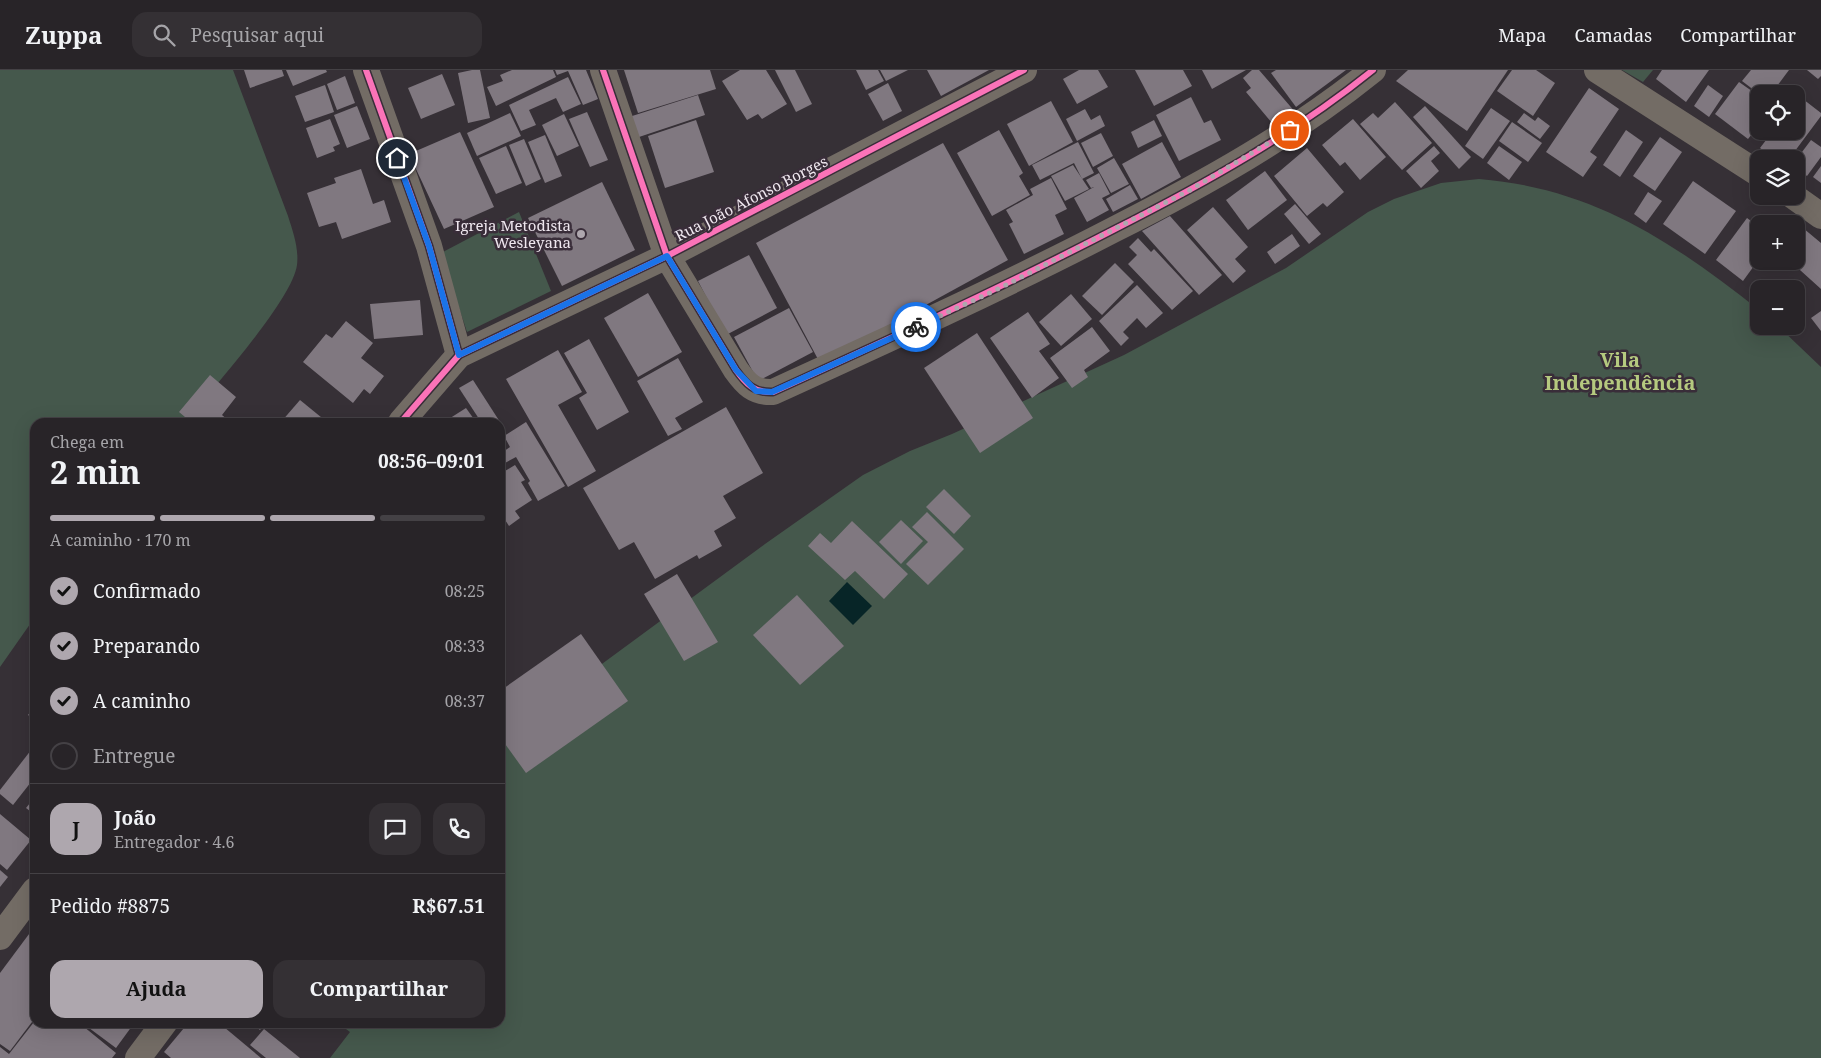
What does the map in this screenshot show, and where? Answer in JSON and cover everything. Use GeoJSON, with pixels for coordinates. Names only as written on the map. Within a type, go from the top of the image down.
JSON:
{"type":"FeatureCollection","features":[{"type":"Feature","properties":{"kind":"street"},"geometry":{"type":"LineString","coordinates":[[366,70],[429,246],[459,355]]}},
{"type":"Feature","properties":{"kind":"street"},"geometry":{"type":"LineString","coordinates":[[603,70],[667,256],[736,370],[756,391],[772,392],[1000,288],[1190,190],[1290,130],[1343,94],[1373,70]]}},
{"type":"Feature","properties":{"kind":"street","name":"Rua João Afonso Borges"},"geometry":{"type":"LineString","coordinates":[[404,418],[459,355],[667,256],[1024,70]]}},
{"type":"Feature","properties":{"kind":"street"},"geometry":{"type":"LineString","coordinates":[[1597,70],[1750,168]]}},
{"type":"Feature","properties":{"kind":"street"},"geometry":{"type":"LineString","coordinates":[[1805,205],[1821,216]]}},
{"type":"Feature","properties":{"kind":"street"},"geometry":{"type":"LineString","coordinates":[[0,937],[30,897]]}},
{"type":"Feature","properties":{"kind":"street"},"geometry":{"type":"LineString","coordinates":[[138,1058],[160,1028]]}},
{"type":"Feature","properties":{"kind":"green space"},"geometry":{"type":"Polygon","coordinates":[[[0,70],[233,70],[288,216],[295,240],[297,265],[292,281],[249,345],[188,418],[30,418],[30,624],[0,667],[0,70]]]}},
{"type":"Feature","properties":{"kind":"green space"},"geometry":{"type":"Polygon","coordinates":[[[1622,70],[1653,70],[1643,82],[1622,70]]]}},
{"type":"Feature","properties":{"kind":"green space"},"geometry":{"type":"Polygon","coordinates":[[[1479,179],[1520,184],[1594,206],[1629,222],[1662,241],[1750,303],[1750,335],[1787,335],[1821,367],[1821,1058],[330,1058],[350,1032],[345,1028],[505,1028],[505,735],[765,544],[863,475],[910,451],[952,434],[1124,355],[1286,268],[1368,212],[1394,199],[1441,183],[1479,179]]]}},
{"type":"Feature","properties":{"kind":"green space"},"geometry":{"type":"Polygon","coordinates":[[[519,212],[551,291],[467,332],[441,253],[519,212]]]}},
{"type":"Feature","properties":{"kind":"water"},"geometry":{"type":"Polygon","coordinates":[[[847,582],[872,606],[853,625],[829,601],[847,582]]]}},
{"type":"Feature","properties":{"kind":"building"},"geometry":{"type":"Polygon","coordinates":[[[244,70],[282,70],[284,76],[250,88],[244,70]]]}},
{"type":"Feature","properties":{"kind":"building"},"geometry":{"type":"Polygon","coordinates":[[[286,70],[326,70],[327,72],[293,86],[286,70]]]}},
{"type":"Feature","properties":{"kind":"building"},"geometry":{"type":"Polygon","coordinates":[[[480,70],[490,118],[468,123],[458,73],[480,70]]]}},
{"type":"Feature","properties":{"kind":"building"},"geometry":{"type":"Polygon","coordinates":[[[512,70],[553,70],[556,77],[496,106],[487,87],[503,81],[500,75],[512,70]]]}},
{"type":"Feature","properties":{"kind":"building"},"geometry":{"type":"Polygon","coordinates":[[[555,70],[586,70],[598,99],[583,105],[568,71],[557,75],[555,70]]]}},
{"type":"Feature","properties":{"kind":"building"},"geometry":{"type":"Polygon","coordinates":[[[624,70],[710,70],[716,89],[638,113],[624,70]]]}},
{"type":"Feature","properties":{"kind":"building"},"geometry":{"type":"Polygon","coordinates":[[[740,70],[766,70],[787,104],[762,119],[758,114],[747,120],[722,81],[740,70]]]}},
{"type":"Feature","properties":{"kind":"building"},"geometry":{"type":"Polygon","coordinates":[[[775,70],[795,70],[812,104],[796,112],[775,70]]]}},
{"type":"Feature","properties":{"kind":"building"},"geometry":{"type":"Polygon","coordinates":[[[856,70],[878,70],[884,81],[866,90],[856,70]]]}},
{"type":"Feature","properties":{"kind":"building"},"geometry":{"type":"Polygon","coordinates":[[[880,70],[908,70],[886,81],[880,70]]]}},
{"type":"Feature","properties":{"kind":"building"},"geometry":{"type":"Polygon","coordinates":[[[927,70],[989,70],[941,96],[927,70]]]}},
{"type":"Feature","properties":{"kind":"building"},"geometry":{"type":"Polygon","coordinates":[[[1079,70],[1098,70],[1108,87],[1077,104],[1063,79],[1079,70]]]}},
{"type":"Feature","properties":{"kind":"building"},"geometry":{"type":"Polygon","coordinates":[[[1135,70],[1183,70],[1192,86],[1154,106],[1135,70]]]}},
{"type":"Feature","properties":{"kind":"building"},"geometry":{"type":"Polygon","coordinates":[[[1202,70],[1246,70],[1212,89],[1202,70]]]}},
{"type":"Feature","properties":{"kind":"building"},"geometry":{"type":"Polygon","coordinates":[[[1252,70],[1259,70],[1296,113],[1277,129],[1246,92],[1251,88],[1243,78],[1252,70]]]}},
{"type":"Feature","properties":{"kind":"building"},"geometry":{"type":"Polygon","coordinates":[[[1276,70],[1346,70],[1296,107],[1271,73],[1276,70]]]}},
{"type":"Feature","properties":{"kind":"building"},"geometry":{"type":"Polygon","coordinates":[[[1408,70],[1508,70],[1467,131],[1396,81],[1408,70]]]}},
{"type":"Feature","properties":{"kind":"building"},"geometry":{"type":"Polygon","coordinates":[[[1512,70],[1536,70],[1555,83],[1533,116],[1497,91],[1512,70]]]}},
{"type":"Feature","properties":{"kind":"building"},"geometry":{"type":"Polygon","coordinates":[[[1662,70],[1709,70],[1686,102],[1656,79],[1662,70]]]}},
{"type":"Feature","properties":{"kind":"building"},"geometry":{"type":"Polygon","coordinates":[[[1751,70],[1789,70],[1778,85],[1750,85],[1750,87],[1742,81],[1751,70]]]}},
{"type":"Feature","properties":{"kind":"building"},"geometry":{"type":"Polygon","coordinates":[[[1807,70],[1821,70],[1821,76],[1818,79],[1807,70]]]}},
{"type":"Feature","properties":{"kind":"building"},"geometry":{"type":"Polygon","coordinates":[[[442,74],[455,105],[421,119],[408,88],[442,74]]]}},
{"type":"Feature","properties":{"kind":"building"},"geometry":{"type":"Polygon","coordinates":[[[345,76],[355,103],[337,110],[327,84],[345,76]]]}},
{"type":"Feature","properties":{"kind":"building"},"geometry":{"type":"Polygon","coordinates":[[[568,77],[581,104],[563,112],[556,98],[529,110],[536,125],[521,131],[509,105],[568,77]]]}},
{"type":"Feature","properties":{"kind":"building"},"geometry":{"type":"Polygon","coordinates":[[[1739,82],[1750,90],[1750,136],[1748,139],[1715,114],[1739,82]]]}},
{"type":"Feature","properties":{"kind":"building"},"geometry":{"type":"Polygon","coordinates":[[[888,83],[902,111],[883,121],[868,94],[888,83]]]}},
{"type":"Feature","properties":{"kind":"building"},"geometry":{"type":"Polygon","coordinates":[[[325,85],[334,112],[305,122],[295,96],[325,85]]]}},
{"type":"Feature","properties":{"kind":"building"},"geometry":{"type":"Polygon","coordinates":[[[1708,85],[1723,96],[1709,117],[1694,106],[1708,85]]]}},
{"type":"Feature","properties":{"kind":"building"},"geometry":{"type":"Polygon","coordinates":[[[1589,88],[1619,109],[1590,152],[1597,157],[1583,177],[1546,152],[1589,88]]]}},
{"type":"Feature","properties":{"kind":"building"},"geometry":{"type":"Polygon","coordinates":[[[698,95],[705,115],[636,138],[629,117],[698,95]]]}},
{"type":"Feature","properties":{"kind":"building"},"geometry":{"type":"Polygon","coordinates":[[[1191,97],[1204,123],[1211,120],[1221,140],[1179,161],[1156,115],[1191,97]]]}},
{"type":"Feature","properties":{"kind":"building"},"geometry":{"type":"Polygon","coordinates":[[[1051,101],[1073,142],[1029,166],[1007,124],[1051,101]]]}},
{"type":"Feature","properties":{"kind":"building"},"geometry":{"type":"Polygon","coordinates":[[[1805,101],[1821,113],[1821,116],[1805,138],[1805,101]]]}},
{"type":"Feature","properties":{"kind":"building"},"geometry":{"type":"Polygon","coordinates":[[[1395,102],[1432,143],[1402,170],[1360,124],[1373,113],[1378,118],[1395,102]]]}},
{"type":"Feature","properties":{"kind":"building"},"geometry":{"type":"Polygon","coordinates":[[[357,106],[370,139],[347,148],[334,115],[357,106]]]}},
{"type":"Feature","properties":{"kind":"building"},"geometry":{"type":"Polygon","coordinates":[[[1425,106],[1471,157],[1459,169],[1413,117],[1425,106]]]}},
{"type":"Feature","properties":{"kind":"building"},"geometry":{"type":"Polygon","coordinates":[[[1491,108],[1510,121],[1483,159],[1465,146],[1491,108]]]}},
{"type":"Feature","properties":{"kind":"building"},"geometry":{"type":"Polygon","coordinates":[[[1085,109],[1091,120],[1100,115],[1105,126],[1077,141],[1066,119],[1085,109]]]}},
{"type":"Feature","properties":{"kind":"building"},"geometry":{"type":"Polygon","coordinates":[[[587,112],[608,160],[590,167],[569,119],[587,112]]]}},
{"type":"Feature","properties":{"kind":"building"},"geometry":{"type":"Polygon","coordinates":[[[510,113],[521,136],[477,156],[467,133],[510,113]]]}},
{"type":"Feature","properties":{"kind":"building"},"geometry":{"type":"Polygon","coordinates":[[[1524,113],[1535,121],[1538,117],[1550,126],[1540,139],[1517,122],[1524,113]]]}},
{"type":"Feature","properties":{"kind":"building"},"geometry":{"type":"Polygon","coordinates":[[[564,114],[579,146],[557,156],[542,125],[564,114]]]}},
{"type":"Feature","properties":{"kind":"building"},"geometry":{"type":"Polygon","coordinates":[[[330,119],[340,144],[333,147],[335,151],[317,158],[306,128],[330,119]]]}},
{"type":"Feature","properties":{"kind":"building"},"geometry":{"type":"Polygon","coordinates":[[[1353,119],[1386,157],[1360,180],[1345,162],[1340,166],[1322,145],[1353,119]]]}},
{"type":"Feature","properties":{"kind":"building"},"geometry":{"type":"Polygon","coordinates":[[[696,120],[714,172],[665,188],[648,136],[696,120]]]}},
{"type":"Feature","properties":{"kind":"building"},"geometry":{"type":"Polygon","coordinates":[[[1154,120],[1162,136],[1138,148],[1131,132],[1154,120]]]}},
{"type":"Feature","properties":{"kind":"building"},"geometry":{"type":"Polygon","coordinates":[[[1512,122],[1542,143],[1528,162],[1499,141],[1512,122]]]}},
{"type":"Feature","properties":{"kind":"building"},"geometry":{"type":"Polygon","coordinates":[[[999,130],[1023,173],[1019,176],[1030,195],[992,216],[957,153],[999,130]]]}},
{"type":"Feature","properties":{"kind":"building"},"geometry":{"type":"Polygon","coordinates":[[[1626,130],[1643,142],[1620,177],[1603,165],[1626,130]]]}},
{"type":"Feature","properties":{"kind":"building"},"geometry":{"type":"Polygon","coordinates":[[[460,132],[494,207],[444,229],[409,154],[460,132]]]}},
{"type":"Feature","properties":{"kind":"building"},"geometry":{"type":"Polygon","coordinates":[[[1101,133],[1113,156],[1093,167],[1081,143],[1101,133]]]}},
{"type":"Feature","properties":{"kind":"building"},"geometry":{"type":"Polygon","coordinates":[[[545,135],[562,176],[545,183],[528,142],[545,135]]]}},
{"type":"Feature","properties":{"kind":"building"},"geometry":{"type":"Polygon","coordinates":[[[1660,137],[1682,152],[1655,191],[1633,176],[1660,137]]]}},
{"type":"Feature","properties":{"kind":"building"},"geometry":{"type":"Polygon","coordinates":[[[524,139],[541,179],[526,186],[509,145],[524,139]]]}},
{"type":"Feature","properties":{"kind":"building"},"geometry":{"type":"Polygon","coordinates":[[[1766,140],[1803,140],[1796,150],[1763,150],[1760,148],[1766,140]]]}},
{"type":"Feature","properties":{"kind":"building"},"geometry":{"type":"Polygon","coordinates":[[[1811,140],[1821,147],[1821,157],[1807,176],[1805,175],[1804,150],[1811,140]]]}},
{"type":"Feature","properties":{"kind":"building"},"geometry":{"type":"Polygon","coordinates":[[[1078,142],[1094,173],[1082,179],[1074,163],[1040,180],[1032,165],[1078,142]]]}},
{"type":"Feature","properties":{"kind":"building"},"geometry":{"type":"Polygon","coordinates":[[[1162,142],[1181,177],[1141,199],[1122,164],[1162,142]]]}},
{"type":"Feature","properties":{"kind":"building"},"geometry":{"type":"Polygon","coordinates":[[[943,143],[1008,260],[820,363],[756,243],[943,143]]]}},
{"type":"Feature","properties":{"kind":"building"},"geometry":{"type":"Polygon","coordinates":[[[506,146],[522,183],[496,194],[479,158],[506,146]]]}},
{"type":"Feature","properties":{"kind":"building"},"geometry":{"type":"Polygon","coordinates":[[[1434,146],[1440,153],[1431,161],[1439,171],[1421,188],[1406,171],[1434,146]]]}},
{"type":"Feature","properties":{"kind":"building"},"geometry":{"type":"Polygon","coordinates":[[[1499,146],[1522,162],[1509,180],[1487,163],[1499,146]]]}},
{"type":"Feature","properties":{"kind":"building"},"geometry":{"type":"Polygon","coordinates":[[[1307,148],[1344,192],[1327,207],[1323,203],[1307,216],[1274,176],[1307,148]]]}},
{"type":"Feature","properties":{"kind":"building"},"geometry":{"type":"Polygon","coordinates":[[[1114,158],[1129,184],[1111,193],[1097,168],[1114,158]]]}},
{"type":"Feature","properties":{"kind":"building"},"geometry":{"type":"Polygon","coordinates":[[[1073,165],[1089,189],[1065,201],[1051,176],[1073,165]]]}},
{"type":"Feature","properties":{"kind":"building"},"geometry":{"type":"Polygon","coordinates":[[[1821,166],[1821,183],[1813,177],[1821,166]]]}},
{"type":"Feature","properties":{"kind":"building"},"geometry":{"type":"Polygon","coordinates":[[[361,169],[373,204],[384,200],[391,222],[342,239],[336,222],[319,227],[307,193],[336,183],[334,178],[361,169]]]}},
{"type":"Feature","properties":{"kind":"building"},"geometry":{"type":"Polygon","coordinates":[[[1265,171],[1287,200],[1248,230],[1226,200],[1265,171]]]}},
{"type":"Feature","properties":{"kind":"building"},"geometry":{"type":"Polygon","coordinates":[[[1099,173],[1110,194],[1102,198],[1109,210],[1087,222],[1074,198],[1094,187],[1091,188],[1086,180],[1099,173]]]}},
{"type":"Feature","properties":{"kind":"building"},"geometry":{"type":"Polygon","coordinates":[[[1051,178],[1067,209],[1055,215],[1064,234],[1024,254],[1009,224],[1013,222],[1006,210],[1033,195],[1030,189],[1051,178]]]}},
{"type":"Feature","properties":{"kind":"building"},"geometry":{"type":"Polygon","coordinates":[[[1693,181],[1736,211],[1705,254],[1663,224],[1693,181]]]}},
{"type":"Feature","properties":{"kind":"building","name":"Igreja Metodista Wesleyana"},"geometry":{"type":"Polygon","coordinates":[[[602,182],[635,250],[562,286],[528,218],[602,182]]]}},
{"type":"Feature","properties":{"kind":"building"},"geometry":{"type":"Polygon","coordinates":[[[1130,185],[1138,199],[1113,212],[1106,199],[1130,185]]]}},
{"type":"Feature","properties":{"kind":"building"},"geometry":{"type":"Polygon","coordinates":[[[1648,192],[1662,201],[1646,223],[1634,214],[1648,192]]]}},
{"type":"Feature","properties":{"kind":"building"},"geometry":{"type":"Polygon","coordinates":[[[1295,204],[1321,234],[1309,244],[1284,214],[1295,204]]]}},
{"type":"Feature","properties":{"kind":"building"},"geometry":{"type":"Polygon","coordinates":[[[1213,207],[1248,247],[1235,259],[1246,271],[1233,283],[1187,230],[1213,207]]]}},
{"type":"Feature","properties":{"kind":"building"},"geometry":{"type":"Polygon","coordinates":[[[1170,216],[1222,275],[1199,295],[1142,231],[1170,216]]]}},
{"type":"Feature","properties":{"kind":"building"},"geometry":{"type":"Polygon","coordinates":[[[1747,218],[1750,220],[1751,270],[1743,281],[1716,260],[1747,218]]]}},
{"type":"Feature","properties":{"kind":"building"},"geometry":{"type":"Polygon","coordinates":[[[1805,230],[1821,243],[1821,289],[1800,270],[1805,270],[1805,230]]]}},
{"type":"Feature","properties":{"kind":"building"},"geometry":{"type":"Polygon","coordinates":[[[1292,234],[1300,246],[1275,264],[1267,252],[1292,234]]]}},
{"type":"Feature","properties":{"kind":"building"},"geometry":{"type":"Polygon","coordinates":[[[1138,238],[1151,252],[1154,249],[1193,291],[1172,310],[1128,264],[1137,255],[1129,247],[1138,238]]]}},
{"type":"Feature","properties":{"kind":"building"},"geometry":{"type":"Polygon","coordinates":[[[749,255],[777,308],[726,335],[698,281],[749,255]]]}},
{"type":"Feature","properties":{"kind":"building"},"geometry":{"type":"Polygon","coordinates":[[[1115,263],[1134,282],[1102,315],[1082,296],[1115,263]]]}},
{"type":"Feature","properties":{"kind":"building"},"geometry":{"type":"Polygon","coordinates":[[[1137,285],[1163,313],[1146,328],[1137,318],[1123,332],[1129,338],[1121,346],[1099,321],[1137,285]]]}},
{"type":"Feature","properties":{"kind":"building"},"geometry":{"type":"Polygon","coordinates":[[[648,293],[682,352],[638,377],[604,318],[648,293]]]}},
{"type":"Feature","properties":{"kind":"building"},"geometry":{"type":"Polygon","coordinates":[[[1071,294],[1092,319],[1061,346],[1039,322],[1071,294]]]}},
{"type":"Feature","properties":{"kind":"building"},"geometry":{"type":"Polygon","coordinates":[[[420,300],[423,335],[374,339],[370,304],[420,300]]]}},
{"type":"Feature","properties":{"kind":"building"},"geometry":{"type":"Polygon","coordinates":[[[789,308],[813,352],[758,381],[734,337],[789,308]]]}},
{"type":"Feature","properties":{"kind":"building"},"geometry":{"type":"Polygon","coordinates":[[[1821,311],[1821,331],[1811,318],[1821,311]]]}},
{"type":"Feature","properties":{"kind":"building"},"geometry":{"type":"Polygon","coordinates":[[[1028,312],[1050,344],[1039,351],[1059,378],[1032,398],[990,338],[1028,312]]]}},
{"type":"Feature","properties":{"kind":"building"},"geometry":{"type":"Polygon","coordinates":[[[346,321],[373,343],[361,358],[384,376],[370,394],[364,389],[353,403],[303,362],[326,334],[332,338],[346,321]]]}},
{"type":"Feature","properties":{"kind":"building"},"geometry":{"type":"Polygon","coordinates":[[[1092,327],[1110,351],[1084,370],[1088,377],[1072,388],[1050,358],[1092,327]]]}},
{"type":"Feature","properties":{"kind":"building"},"geometry":{"type":"Polygon","coordinates":[[[977,333],[1033,418],[980,453],[924,368],[977,333]]]}},
{"type":"Feature","properties":{"kind":"building"},"geometry":{"type":"Polygon","coordinates":[[[589,339],[629,412],[597,430],[579,398],[587,393],[564,353],[589,339]]]}},
{"type":"Feature","properties":{"kind":"building"},"geometry":{"type":"Polygon","coordinates":[[[558,350],[582,392],[558,405],[596,471],[568,487],[506,379],[558,350]]]}},
{"type":"Feature","properties":{"kind":"building"},"geometry":{"type":"Polygon","coordinates":[[[678,358],[703,402],[675,418],[682,429],[668,436],[637,381],[678,358]]]}},
{"type":"Feature","properties":{"kind":"building"},"geometry":{"type":"Polygon","coordinates":[[[210,375],[236,397],[222,415],[226,418],[186,418],[179,412],[210,375]]]}},
{"type":"Feature","properties":{"kind":"building"},"geometry":{"type":"Polygon","coordinates":[[[473,380],[497,418],[478,418],[459,388],[473,380]]]}},
{"type":"Feature","properties":{"kind":"building"},"geometry":{"type":"Polygon","coordinates":[[[300,400],[322,418],[284,418],[300,400]]]}},
{"type":"Feature","properties":{"kind":"building"},"geometry":{"type":"Polygon","coordinates":[[[726,407],[763,473],[723,496],[736,518],[714,531],[722,546],[699,559],[697,555],[655,579],[634,542],[619,550],[583,488],[726,407]]]}},
{"type":"Feature","properties":{"kind":"building"},"geometry":{"type":"Polygon","coordinates":[[[466,408],[473,418],[450,418],[466,408]]]}},
{"type":"Feature","properties":{"kind":"building"},"geometry":{"type":"Polygon","coordinates":[[[526,422],[565,486],[538,501],[528,483],[530,481],[516,457],[505,463],[505,450],[510,447],[505,435],[526,422]]]}},
{"type":"Feature","properties":{"kind":"building"},"geometry":{"type":"Polygon","coordinates":[[[515,465],[525,480],[521,482],[532,500],[515,511],[520,518],[509,526],[505,520],[505,471],[515,465]]]}},
{"type":"Feature","properties":{"kind":"building"},"geometry":{"type":"Polygon","coordinates":[[[944,489],[971,516],[954,534],[926,507],[944,489]]]}},
{"type":"Feature","properties":{"kind":"building"},"geometry":{"type":"Polygon","coordinates":[[[927,512],[964,549],[928,585],[906,564],[928,542],[912,527],[927,512]]]}},
{"type":"Feature","properties":{"kind":"building"},"geometry":{"type":"Polygon","coordinates":[[[901,520],[923,541],[901,564],[879,542],[901,520]]]}},
{"type":"Feature","properties":{"kind":"building"},"geometry":{"type":"Polygon","coordinates":[[[852,521],[908,574],[884,599],[855,571],[845,580],[808,546],[820,533],[831,543],[852,521]]]}},
{"type":"Feature","properties":{"kind":"building"},"geometry":{"type":"Polygon","coordinates":[[[677,574],[718,642],[684,661],[644,594],[677,574]]]}},
{"type":"Feature","properties":{"kind":"building"},"geometry":{"type":"Polygon","coordinates":[[[797,595],[844,646],[800,685],[753,635],[797,595]]]}},
{"type":"Feature","properties":{"kind":"building"},"geometry":{"type":"Polygon","coordinates":[[[581,634],[628,701],[526,773],[505,744],[505,687],[581,634]]]}},
{"type":"Feature","properties":{"kind":"building"},"geometry":{"type":"Polygon","coordinates":[[[30,751],[30,783],[13,805],[0,794],[0,790],[30,751]]]}},
{"type":"Feature","properties":{"kind":"building"},"geometry":{"type":"Polygon","coordinates":[[[30,803],[30,811],[26,808],[30,803]]]}},
{"type":"Feature","properties":{"kind":"building"},"geometry":{"type":"Polygon","coordinates":[[[0,814],[30,839],[30,841],[7,870],[0,864],[0,814]]]}},
{"type":"Feature","properties":{"kind":"building"},"geometry":{"type":"Polygon","coordinates":[[[0,870],[8,877],[0,887],[0,870]]]}},
{"type":"Feature","properties":{"kind":"building"},"geometry":{"type":"Polygon","coordinates":[[[30,933],[30,1025],[10,1051],[0,1044],[0,973],[30,933]]]}},
{"type":"Feature","properties":{"kind":"building"},"geometry":{"type":"Polygon","coordinates":[[[30,1027],[85,1028],[116,1053],[112,1058],[0,1058],[0,1047],[9,1054],[30,1027]]]}},
{"type":"Feature","properties":{"kind":"building"},"geometry":{"type":"Polygon","coordinates":[[[89,1028],[131,1028],[116,1048],[89,1028]]]}},
{"type":"Feature","properties":{"kind":"building"},"geometry":{"type":"Polygon","coordinates":[[[184,1028],[225,1028],[261,1058],[171,1058],[164,1052],[184,1028]]]}},
{"type":"Feature","properties":{"kind":"building"},"geometry":{"type":"Polygon","coordinates":[[[264,1029],[300,1058],[266,1058],[250,1045],[264,1029]]]}},
{"type":"Feature","properties":{"kind":"cycle path"},"geometry":{"type":"LineString","coordinates":[[366,70],[429,246],[459,355]]}},
{"type":"Feature","properties":{"kind":"cycle path"},"geometry":{"type":"LineString","coordinates":[[603,70],[667,256],[736,370],[751,387],[766,392],[773,392],[986,293],[1181,195],[1280,137],[1312,116],[1373,70]]}},
{"type":"Feature","properties":{"kind":"cycle path"},"geometry":{"type":"LineString","coordinates":[[404,418],[459,355],[667,256],[1024,70]]}},
{"type":"Feature","properties":{"kind":"way so far"},"geometry":{"type":"LineString","coordinates":[[916,327],[1000,288],[1190,190],[1290,130]]}},
{"type":"Feature","properties":{"kind":"place","name":"Igreja Metodista Wesleyana"},"geometry":{"type":"Point","coordinates":[581,234]}},
{"type":"Feature","properties":{"kind":"district","name":"Vila Independência"},"geometry":{"type":"Point","coordinates":[1620,370]}},
{"type":"Feature","properties":{"kind":"route"},"geometry":{"type":"LineString","coordinates":[[397,158],[429,246],[459,355],[667,256],[736,370],[743,380],[756,391],[772,392],[916,327]]}}]}
